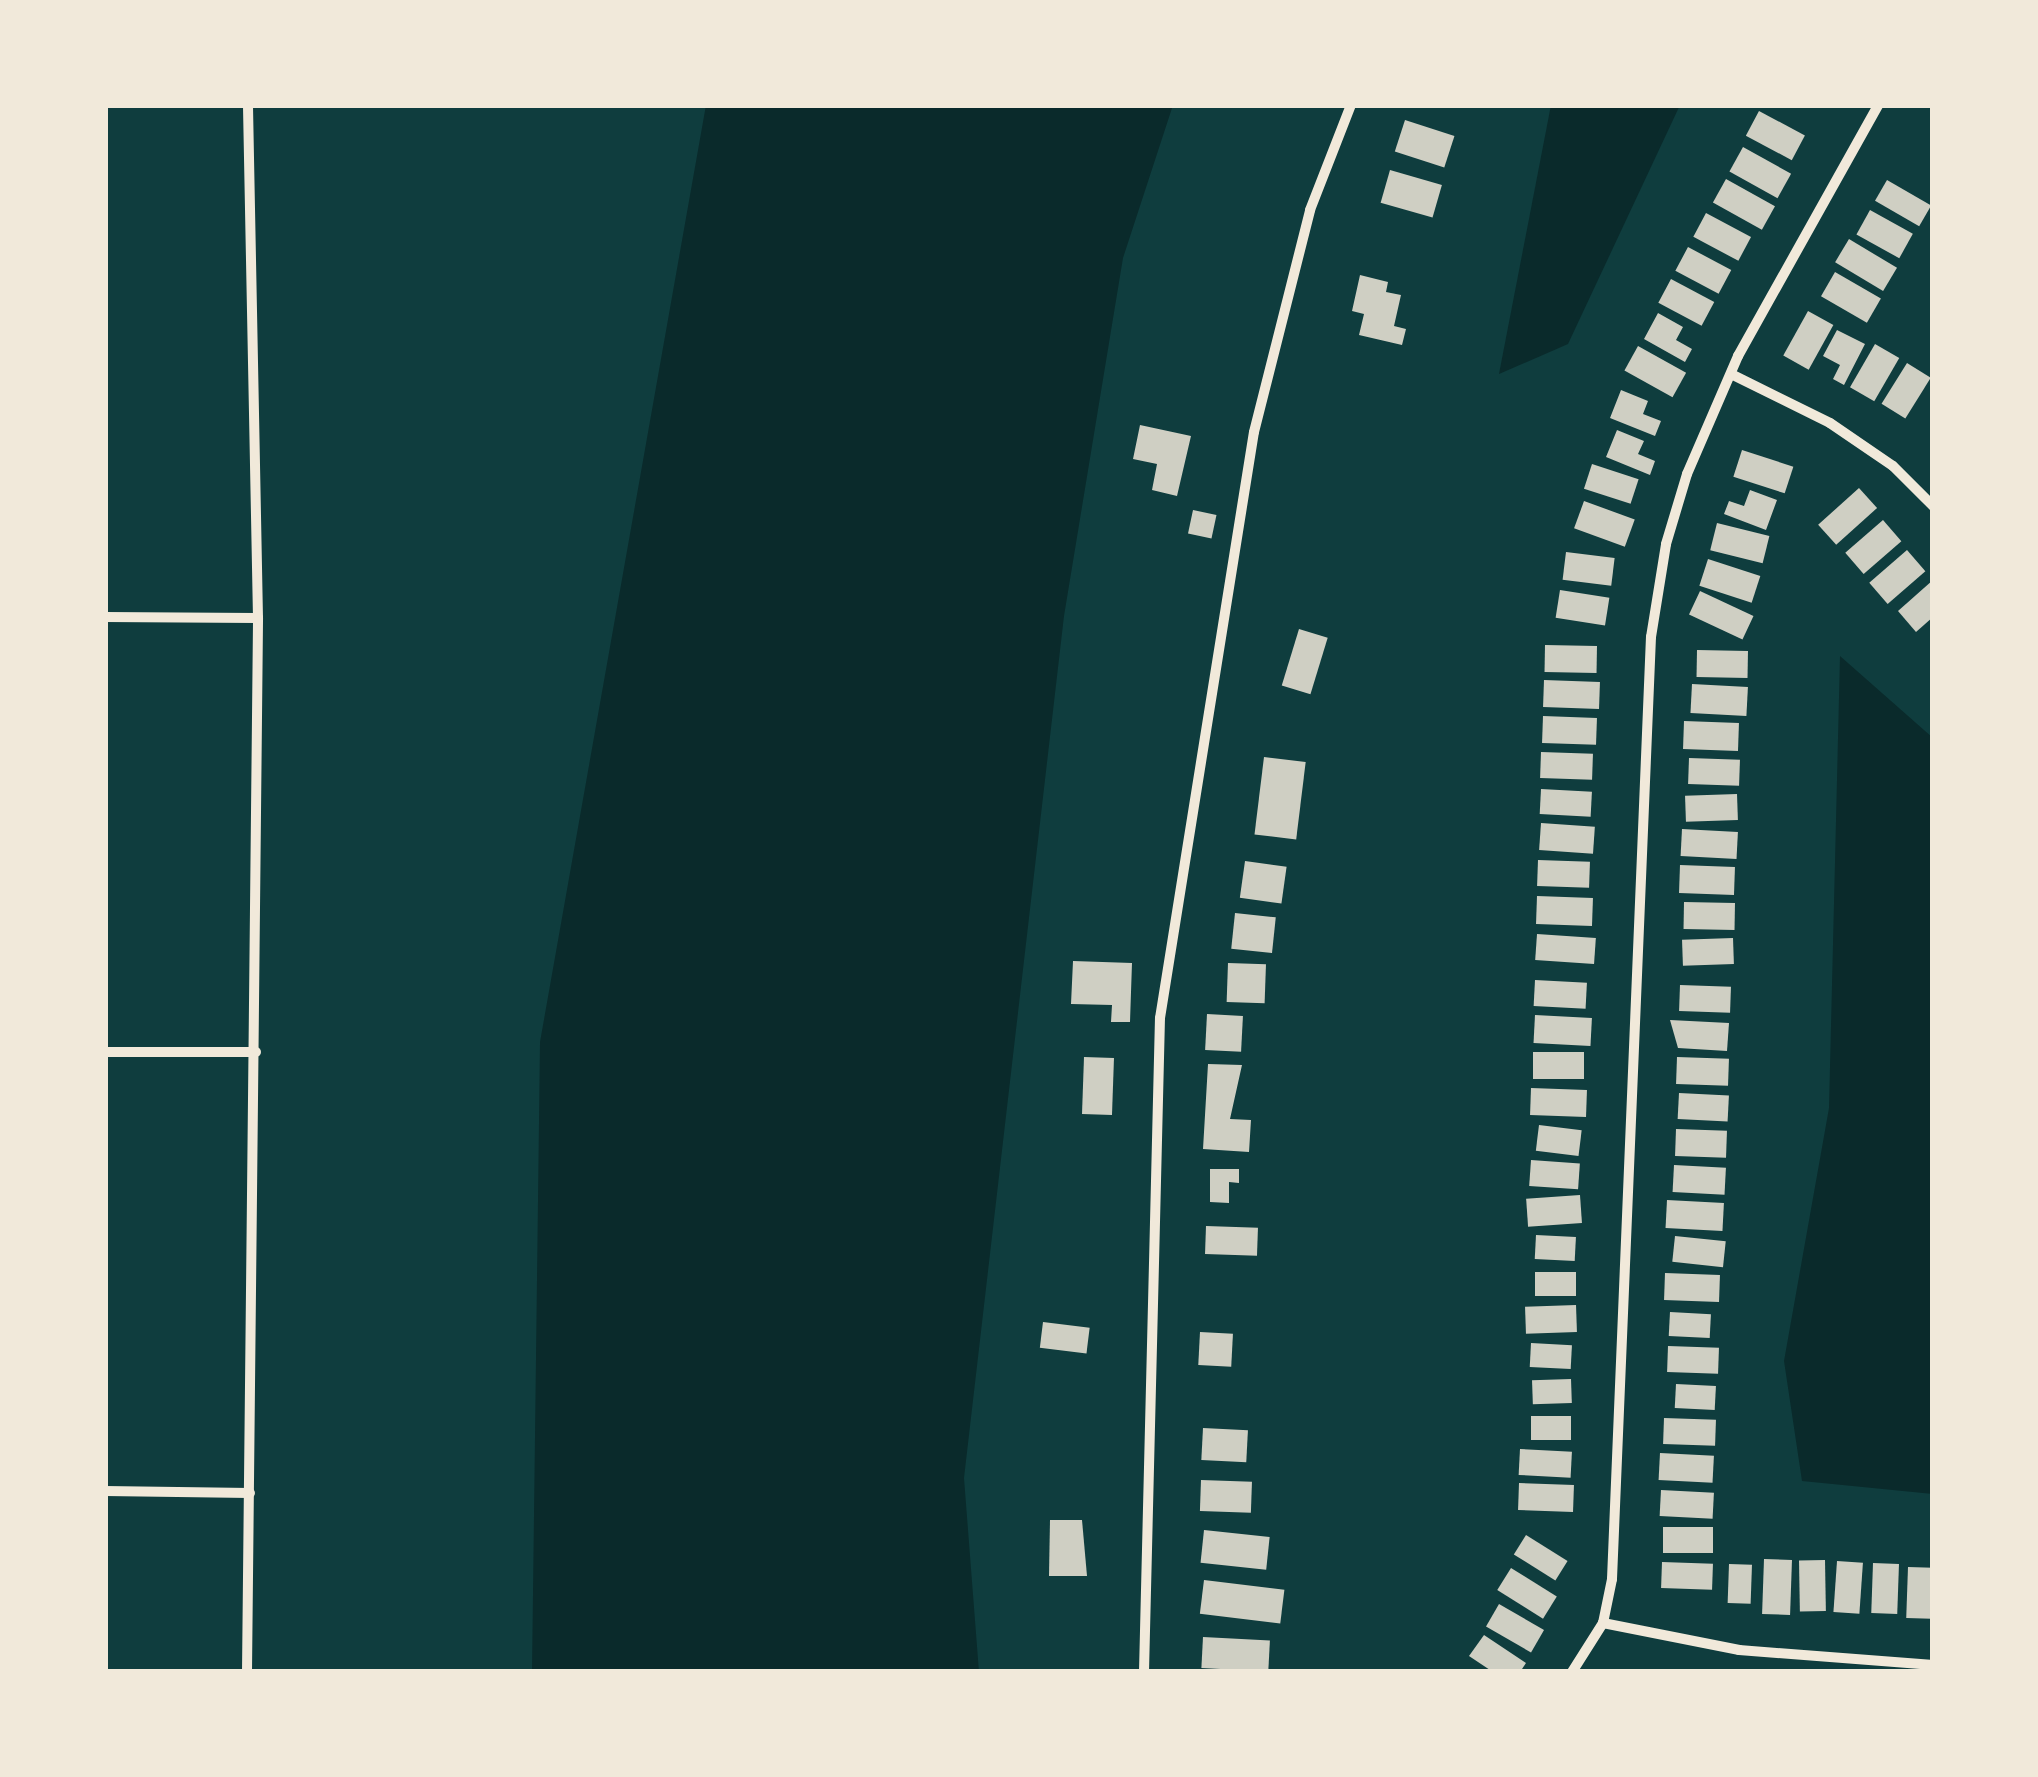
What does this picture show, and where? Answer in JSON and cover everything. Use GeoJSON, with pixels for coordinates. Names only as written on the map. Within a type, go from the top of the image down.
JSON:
{"type":"FeatureCollection","features":[{"type":"Feature","properties":{"kind":"street"},"geometry":{"type":"LineString","coordinates":[[247,1672],[258,618],[248,105]]}},
{"type":"Feature","properties":{"kind":"street"},"geometry":{"type":"LineString","coordinates":[[1144,1672],[1160,1018],[1254,432],[1310,210],[1352,105]]}},
{"type":"Feature","properties":{"kind":"street"},"geometry":{"type":"LineString","coordinates":[[1572,1672],[1603,1623],[1613,1560],[1651,636],[1666,544],[1687,474],[1731,374],[1878,105]]}},
{"type":"Feature","properties":{"kind":"street"},"geometry":{"type":"LineString","coordinates":[[1731,374],[1830,424],[1892,466],[1933,506]]}},
{"type":"Feature","properties":{"kind":"street"},"geometry":{"type":"LineString","coordinates":[[105,617],[258,618]]}},
{"type":"Feature","properties":{"kind":"street"},"geometry":{"type":"LineString","coordinates":[[105,1052],[256,1052]]}},
{"type":"Feature","properties":{"kind":"street"},"geometry":{"type":"LineString","coordinates":[[105,1492],[250,1494]]}},
{"type":"Feature","properties":{"kind":"street"},"geometry":{"type":"LineString","coordinates":[[1603,1623],[1738,1650],[1933,1665]]}},
{"type":"Feature","properties":{"kind":"water"},"geometry":{"type":"Polygon","coordinates":[[[706,105],[1173,105],[1123,258],[1064,616],[964,1478],[979,1672],[532,1672],[540,1042],[706,105]]]}},
{"type":"Feature","properties":{"kind":"water"},"geometry":{"type":"Polygon","coordinates":[[[1551,105],[1680,105],[1568,344],[1499,374],[1551,105]]]}},
{"type":"Feature","properties":{"kind":"water"},"geometry":{"type":"Polygon","coordinates":[[[1840,656],[1933,738],[1933,1494],[1802,1481],[1784,1361],[1829,1108],[1840,656]]]}},
{"type":"Feature","properties":{"kind":"building"},"geometry":{"type":"Polygon","coordinates":[[[1759,111],[1805,135],[1792,160],[1746,136],[1759,111]]]}},
{"type":"Feature","properties":{"kind":"building"},"geometry":{"type":"Polygon","coordinates":[[[1405,120],[1454,136],[1444,167],[1395,151],[1405,120]]]}},
{"type":"Feature","properties":{"kind":"building"},"geometry":{"type":"Polygon","coordinates":[[[1743,147],[1791,174],[1778,198],[1729,171],[1743,147]]]}},
{"type":"Feature","properties":{"kind":"building"},"geometry":{"type":"Polygon","coordinates":[[[1390,170],[1442,185],[1433,218],[1381,203],[1390,170]]]}},
{"type":"Feature","properties":{"kind":"building"},"geometry":{"type":"Polygon","coordinates":[[[1726,179],[1775,206],[1762,230],[1713,203],[1726,179]]]}},
{"type":"Feature","properties":{"kind":"building"},"geometry":{"type":"Polygon","coordinates":[[[1887,180],[1931,205],[1919,226],[1875,201],[1887,180]]]}},
{"type":"Feature","properties":{"kind":"building"},"geometry":{"type":"Polygon","coordinates":[[[1870,210],[1913,234],[1899,258],[1856,234],[1870,210]]]}},
{"type":"Feature","properties":{"kind":"building"},"geometry":{"type":"Polygon","coordinates":[[[1706,213],[1751,237],[1738,261],[1693,237],[1706,213]]]}},
{"type":"Feature","properties":{"kind":"building"},"geometry":{"type":"Polygon","coordinates":[[[1849,239],[1897,268],[1883,291],[1835,262],[1849,239]]]}},
{"type":"Feature","properties":{"kind":"building"},"geometry":{"type":"Polygon","coordinates":[[[1688,247],[1731,270],[1719,294],[1675,271],[1688,247]]]}},
{"type":"Feature","properties":{"kind":"building"},"geometry":{"type":"Polygon","coordinates":[[[1835,272],[1881,298],[1867,323],[1821,296],[1835,272]]]}},
{"type":"Feature","properties":{"kind":"building"},"geometry":{"type":"Polygon","coordinates":[[[1360,275],[1388,282],[1386,292],[1401,295],[1394,326],[1406,329],[1402,345],[1359,335],[1364,314],[1352,311],[1360,275]]]}},
{"type":"Feature","properties":{"kind":"building"},"geometry":{"type":"Polygon","coordinates":[[[1671,279],[1714,302],[1702,326],[1658,303],[1671,279]]]}},
{"type":"Feature","properties":{"kind":"building"},"geometry":{"type":"Polygon","coordinates":[[[1808,311],[1833,325],[1809,370],[1783,356],[1808,311]]]}},
{"type":"Feature","properties":{"kind":"building"},"geometry":{"type":"Polygon","coordinates":[[[1658,313],[1683,327],[1676,340],[1692,349],[1685,362],[1644,339],[1658,313]]]}},
{"type":"Feature","properties":{"kind":"building"},"geometry":{"type":"Polygon","coordinates":[[[1837,330],[1865,344],[1844,385],[1833,379],[1840,365],[1823,356],[1837,330]]]}},
{"type":"Feature","properties":{"kind":"building"},"geometry":{"type":"Polygon","coordinates":[[[1875,344],[1899,358],[1874,401],[1850,387],[1875,344]]]}},
{"type":"Feature","properties":{"kind":"building"},"geometry":{"type":"Polygon","coordinates":[[[1638,346],[1686,373],[1673,397],[1624,370],[1638,346]]]}},
{"type":"Feature","properties":{"kind":"building"},"geometry":{"type":"Polygon","coordinates":[[[1907,363],[1931,378],[1905,419],[1882,404],[1907,363]]]}},
{"type":"Feature","properties":{"kind":"building"},"geometry":{"type":"Polygon","coordinates":[[[1621,390],[1648,401],[1643,414],[1661,421],[1655,436],[1610,418],[1621,390]]]}},
{"type":"Feature","properties":{"kind":"building"},"geometry":{"type":"Polygon","coordinates":[[[1140,425],[1191,436],[1177,496],[1152,490],[1157,464],[1133,459],[1140,425]]]}},
{"type":"Feature","properties":{"kind":"building"},"geometry":{"type":"Polygon","coordinates":[[[1617,430],[1644,441],[1638,454],[1655,461],[1650,475],[1606,457],[1617,430]]]}},
{"type":"Feature","properties":{"kind":"building"},"geometry":{"type":"Polygon","coordinates":[[[1742,450],[1793,467],[1785,493],[1733,477],[1742,450]]]}},
{"type":"Feature","properties":{"kind":"building"},"geometry":{"type":"Polygon","coordinates":[[[1592,464],[1639,479],[1631,504],[1584,489],[1592,464]]]}},
{"type":"Feature","properties":{"kind":"building"},"geometry":{"type":"Polygon","coordinates":[[[1859,488],[1877,508],[1836,545],[1818,525],[1859,488]]]}},
{"type":"Feature","properties":{"kind":"building"},"geometry":{"type":"Polygon","coordinates":[[[1750,490],[1777,500],[1766,530],[1724,514],[1729,501],[1744,506],[1750,490]]]}},
{"type":"Feature","properties":{"kind":"building"},"geometry":{"type":"Polygon","coordinates":[[[1584,501],[1635,519],[1625,547],[1574,528],[1584,501]]]}},
{"type":"Feature","properties":{"kind":"building"},"geometry":{"type":"Polygon","coordinates":[[[1193,510],[1216,515],[1211,538],[1188,533],[1193,510]]]}},
{"type":"Feature","properties":{"kind":"building"},"geometry":{"type":"Polygon","coordinates":[[[1883,520],[1901,541],[1864,574],[1845,553],[1883,520]]]}},
{"type":"Feature","properties":{"kind":"building"},"geometry":{"type":"Polygon","coordinates":[[[1717,523],[1769,536],[1763,563],[1710,550],[1717,523]]]}},
{"type":"Feature","properties":{"kind":"building"},"geometry":{"type":"Polygon","coordinates":[[[1907,550],[1925,571],[1888,604],[1869,583],[1907,550]]]}},
{"type":"Feature","properties":{"kind":"building"},"geometry":{"type":"Polygon","coordinates":[[[1566,552],[1615,558],[1611,586],[1563,580],[1566,552]]]}},
{"type":"Feature","properties":{"kind":"building"},"geometry":{"type":"Polygon","coordinates":[[[1708,559],[1760,576],[1752,603],[1699,586],[1708,559]]]}},
{"type":"Feature","properties":{"kind":"building"},"geometry":{"type":"Polygon","coordinates":[[[1933,580],[1933,617],[1916,632],[1898,611],[1933,580]]]}},
{"type":"Feature","properties":{"kind":"building"},"geometry":{"type":"Polygon","coordinates":[[[1560,590],[1609,598],[1605,625],[1556,618],[1560,590]]]}},
{"type":"Feature","properties":{"kind":"building"},"geometry":{"type":"Polygon","coordinates":[[[1700,591],[1753,616],[1742,639],[1689,615],[1700,591]]]}},
{"type":"Feature","properties":{"kind":"building"},"geometry":{"type":"Polygon","coordinates":[[[1299,629],[1328,638],[1310,694],[1282,685],[1299,629]]]}},
{"type":"Feature","properties":{"kind":"building"},"geometry":{"type":"Polygon","coordinates":[[[1545,645],[1597,646],[1597,673],[1545,672],[1545,645]]]}},
{"type":"Feature","properties":{"kind":"building"},"geometry":{"type":"Polygon","coordinates":[[[1697,650],[1748,651],[1748,678],[1697,677],[1697,650]]]}},
{"type":"Feature","properties":{"kind":"building"},"geometry":{"type":"Polygon","coordinates":[[[1544,680],[1600,682],[1599,709],[1543,707],[1544,680]]]}},
{"type":"Feature","properties":{"kind":"building"},"geometry":{"type":"Polygon","coordinates":[[[1692,684],[1748,687],[1746,716],[1690,713],[1692,684]]]}},
{"type":"Feature","properties":{"kind":"building"},"geometry":{"type":"Polygon","coordinates":[[[1543,716],[1597,718],[1596,745],[1542,743],[1543,716]]]}},
{"type":"Feature","properties":{"kind":"building"},"geometry":{"type":"Polygon","coordinates":[[[1684,721],[1739,723],[1738,751],[1683,749],[1684,721]]]}},
{"type":"Feature","properties":{"kind":"building"},"geometry":{"type":"Polygon","coordinates":[[[1541,752],[1593,754],[1592,780],[1540,778],[1541,752]]]}},
{"type":"Feature","properties":{"kind":"building"},"geometry":{"type":"Polygon","coordinates":[[[1264,757],[1306,762],[1296,840],[1254,834],[1264,757]]]}},
{"type":"Feature","properties":{"kind":"building"},"geometry":{"type":"Polygon","coordinates":[[[1689,758],[1740,760],[1739,786],[1688,784],[1689,758]]]}},
{"type":"Feature","properties":{"kind":"building"},"geometry":{"type":"Polygon","coordinates":[[[1541,789],[1592,792],[1591,817],[1540,814],[1541,789]]]}},
{"type":"Feature","properties":{"kind":"building"},"geometry":{"type":"Polygon","coordinates":[[[1737,794],[1738,820],[1686,822],[1685,796],[1737,794]]]}},
{"type":"Feature","properties":{"kind":"building"},"geometry":{"type":"Polygon","coordinates":[[[1541,823],[1595,827],[1593,854],[1539,850],[1541,823]]]}},
{"type":"Feature","properties":{"kind":"building"},"geometry":{"type":"Polygon","coordinates":[[[1682,829],[1738,832],[1737,859],[1681,856],[1682,829]]]}},
{"type":"Feature","properties":{"kind":"building"},"geometry":{"type":"Polygon","coordinates":[[[1538,860],[1590,862],[1589,888],[1537,886],[1538,860]]]}},
{"type":"Feature","properties":{"kind":"building"},"geometry":{"type":"Polygon","coordinates":[[[1245,861],[1287,867],[1281,903],[1240,898],[1245,861]]]}},
{"type":"Feature","properties":{"kind":"building"},"geometry":{"type":"Polygon","coordinates":[[[1680,865],[1735,867],[1734,895],[1679,893],[1680,865]]]}},
{"type":"Feature","properties":{"kind":"building"},"geometry":{"type":"Polygon","coordinates":[[[1537,896],[1593,898],[1592,926],[1536,924],[1537,896]]]}},
{"type":"Feature","properties":{"kind":"building"},"geometry":{"type":"Polygon","coordinates":[[[1684,902],[1735,903],[1735,930],[1684,929],[1684,902]]]}},
{"type":"Feature","properties":{"kind":"building"},"geometry":{"type":"Polygon","coordinates":[[[1235,913],[1276,917],[1272,953],[1231,949],[1235,913]]]}},
{"type":"Feature","properties":{"kind":"building"},"geometry":{"type":"Polygon","coordinates":[[[1537,934],[1596,938],[1594,964],[1535,960],[1537,934]]]}},
{"type":"Feature","properties":{"kind":"building"},"geometry":{"type":"Polygon","coordinates":[[[1733,938],[1734,964],[1683,966],[1682,940],[1733,938]]]}},
{"type":"Feature","properties":{"kind":"building"},"geometry":{"type":"Polygon","coordinates":[[[1073,961],[1132,963],[1130,1022],[1111,1022],[1112,1005],[1071,1004],[1073,961]]]}},
{"type":"Feature","properties":{"kind":"building"},"geometry":{"type":"Polygon","coordinates":[[[1228,963],[1266,964],[1265,1003],[1227,1002],[1228,963]]]}},
{"type":"Feature","properties":{"kind":"building"},"geometry":{"type":"Polygon","coordinates":[[[1535,980],[1587,983],[1586,1009],[1534,1006],[1535,980]]]}},
{"type":"Feature","properties":{"kind":"building"},"geometry":{"type":"Polygon","coordinates":[[[1680,985],[1731,987],[1730,1013],[1679,1011],[1680,985]]]}},
{"type":"Feature","properties":{"kind":"building"},"geometry":{"type":"Polygon","coordinates":[[[1207,1014],[1243,1016],[1241,1052],[1205,1050],[1207,1014]]]}},
{"type":"Feature","properties":{"kind":"building"},"geometry":{"type":"Polygon","coordinates":[[[1535,1015],[1592,1018],[1590,1046],[1534,1043],[1535,1015]]]}},
{"type":"Feature","properties":{"kind":"building"},"geometry":{"type":"Polygon","coordinates":[[[1670,1020],[1729,1023],[1727,1051],[1678,1048],[1670,1020]]]}},
{"type":"Feature","properties":{"kind":"building"},"geometry":{"type":"Polygon","coordinates":[[[1533,1052],[1584,1052],[1584,1079],[1533,1079],[1533,1052]]]}},
{"type":"Feature","properties":{"kind":"building"},"geometry":{"type":"Polygon","coordinates":[[[1084,1057],[1114,1058],[1112,1115],[1082,1114],[1084,1057]]]}},
{"type":"Feature","properties":{"kind":"building"},"geometry":{"type":"Polygon","coordinates":[[[1677,1057],[1729,1059],[1728,1086],[1676,1084],[1677,1057]]]}},
{"type":"Feature","properties":{"kind":"building"},"geometry":{"type":"Polygon","coordinates":[[[1208,1064],[1242,1065],[1230,1119],[1251,1120],[1249,1152],[1203,1149],[1208,1064]]]}},
{"type":"Feature","properties":{"kind":"building"},"geometry":{"type":"Polygon","coordinates":[[[1531,1088],[1587,1090],[1586,1117],[1530,1115],[1531,1088]]]}},
{"type":"Feature","properties":{"kind":"building"},"geometry":{"type":"Polygon","coordinates":[[[1679,1093],[1729,1096],[1728,1122],[1678,1119],[1679,1093]]]}},
{"type":"Feature","properties":{"kind":"building"},"geometry":{"type":"Polygon","coordinates":[[[1539,1125],[1582,1130],[1579,1156],[1536,1151],[1539,1125]]]}},
{"type":"Feature","properties":{"kind":"building"},"geometry":{"type":"Polygon","coordinates":[[[1676,1129],[1727,1131],[1726,1158],[1675,1156],[1676,1129]]]}},
{"type":"Feature","properties":{"kind":"building"},"geometry":{"type":"Polygon","coordinates":[[[1531,1160],[1580,1163],[1578,1189],[1529,1186],[1531,1160]]]}},
{"type":"Feature","properties":{"kind":"building"},"geometry":{"type":"Polygon","coordinates":[[[1674,1165],[1726,1168],[1725,1195],[1673,1192],[1674,1165]]]}},
{"type":"Feature","properties":{"kind":"building"},"geometry":{"type":"Polygon","coordinates":[[[1210,1169],[1239,1169],[1239,1183],[1229,1182],[1229,1203],[1210,1202],[1210,1169]]]}},
{"type":"Feature","properties":{"kind":"building"},"geometry":{"type":"Polygon","coordinates":[[[1580,1195],[1582,1223],[1528,1227],[1526,1199],[1580,1195]]]}},
{"type":"Feature","properties":{"kind":"building"},"geometry":{"type":"Polygon","coordinates":[[[1667,1200],[1724,1203],[1722,1231],[1666,1228],[1667,1200]]]}},
{"type":"Feature","properties":{"kind":"building"},"geometry":{"type":"Polygon","coordinates":[[[1206,1226],[1258,1228],[1257,1256],[1205,1254],[1206,1226]]]}},
{"type":"Feature","properties":{"kind":"building"},"geometry":{"type":"Polygon","coordinates":[[[1536,1235],[1576,1237],[1575,1261],[1535,1259],[1536,1235]]]}},
{"type":"Feature","properties":{"kind":"building"},"geometry":{"type":"Polygon","coordinates":[[[1675,1236],[1726,1241],[1723,1267],[1672,1262],[1675,1236]]]}},
{"type":"Feature","properties":{"kind":"building"},"geometry":{"type":"Polygon","coordinates":[[[1535,1272],[1576,1272],[1576,1296],[1535,1296],[1535,1272]]]}},
{"type":"Feature","properties":{"kind":"building"},"geometry":{"type":"Polygon","coordinates":[[[1665,1273],[1720,1275],[1719,1302],[1664,1300],[1665,1273]]]}},
{"type":"Feature","properties":{"kind":"building"},"geometry":{"type":"Polygon","coordinates":[[[1576,1305],[1577,1332],[1526,1334],[1525,1307],[1576,1305]]]}},
{"type":"Feature","properties":{"kind":"building"},"geometry":{"type":"Polygon","coordinates":[[[1670,1312],[1711,1314],[1710,1338],[1669,1336],[1670,1312]]]}},
{"type":"Feature","properties":{"kind":"building"},"geometry":{"type":"Polygon","coordinates":[[[1043,1322],[1090,1328],[1086,1354],[1040,1348],[1043,1322]]]}},
{"type":"Feature","properties":{"kind":"building"},"geometry":{"type":"Polygon","coordinates":[[[1200,1332],[1233,1334],[1231,1367],[1198,1365],[1200,1332]]]}},
{"type":"Feature","properties":{"kind":"building"},"geometry":{"type":"Polygon","coordinates":[[[1531,1343],[1572,1345],[1571,1369],[1530,1367],[1531,1343]]]}},
{"type":"Feature","properties":{"kind":"building"},"geometry":{"type":"Polygon","coordinates":[[[1668,1346],[1719,1348],[1718,1374],[1667,1372],[1668,1346]]]}},
{"type":"Feature","properties":{"kind":"building"},"geometry":{"type":"Polygon","coordinates":[[[1571,1379],[1572,1403],[1533,1404],[1532,1380],[1571,1379]]]}},
{"type":"Feature","properties":{"kind":"building"},"geometry":{"type":"Polygon","coordinates":[[[1676,1384],[1716,1386],[1715,1410],[1675,1408],[1676,1384]]]}},
{"type":"Feature","properties":{"kind":"building"},"geometry":{"type":"Polygon","coordinates":[[[1531,1416],[1571,1416],[1571,1440],[1531,1440],[1531,1416]]]}},
{"type":"Feature","properties":{"kind":"building"},"geometry":{"type":"Polygon","coordinates":[[[1664,1418],[1716,1420],[1715,1446],[1663,1444],[1664,1418]]]}},
{"type":"Feature","properties":{"kind":"building"},"geometry":{"type":"Polygon","coordinates":[[[1203,1428],[1248,1430],[1246,1462],[1201,1460],[1203,1428]]]}},
{"type":"Feature","properties":{"kind":"building"},"geometry":{"type":"Polygon","coordinates":[[[1520,1449],[1572,1452],[1571,1478],[1519,1475],[1520,1449]]]}},
{"type":"Feature","properties":{"kind":"building"},"geometry":{"type":"Polygon","coordinates":[[[1660,1453],[1714,1456],[1713,1483],[1659,1480],[1660,1453]]]}},
{"type":"Feature","properties":{"kind":"building"},"geometry":{"type":"Polygon","coordinates":[[[1201,1480],[1252,1482],[1251,1513],[1200,1511],[1201,1480]]]}},
{"type":"Feature","properties":{"kind":"building"},"geometry":{"type":"Polygon","coordinates":[[[1519,1483],[1574,1485],[1573,1512],[1518,1510],[1519,1483]]]}},
{"type":"Feature","properties":{"kind":"building"},"geometry":{"type":"Polygon","coordinates":[[[1661,1490],[1714,1493],[1713,1519],[1660,1516],[1661,1490]]]}},
{"type":"Feature","properties":{"kind":"building"},"geometry":{"type":"Polygon","coordinates":[[[1050,1520],[1082,1520],[1087,1576],[1049,1576],[1050,1520]]]}},
{"type":"Feature","properties":{"kind":"building"},"geometry":{"type":"Polygon","coordinates":[[[1663,1527],[1713,1527],[1713,1553],[1663,1553],[1663,1527]]]}},
{"type":"Feature","properties":{"kind":"building"},"geometry":{"type":"Polygon","coordinates":[[[1204,1530],[1270,1537],[1266,1570],[1201,1563],[1204,1530]]]}},
{"type":"Feature","properties":{"kind":"building"},"geometry":{"type":"Polygon","coordinates":[[[1526,1535],[1568,1561],[1555,1580],[1514,1555],[1526,1535]]]}},
{"type":"Feature","properties":{"kind":"building"},"geometry":{"type":"Polygon","coordinates":[[[1764,1559],[1792,1560],[1790,1615],[1762,1614],[1764,1559]]]}},
{"type":"Feature","properties":{"kind":"building"},"geometry":{"type":"Polygon","coordinates":[[[1799,1560],[1825,1560],[1826,1611],[1800,1611],[1799,1560]]]}},
{"type":"Feature","properties":{"kind":"building"},"geometry":{"type":"Polygon","coordinates":[[[1837,1561],[1863,1563],[1859,1614],[1833,1612],[1837,1561]]]}},
{"type":"Feature","properties":{"kind":"building"},"geometry":{"type":"Polygon","coordinates":[[[1662,1562],[1713,1564],[1712,1590],[1661,1588],[1662,1562]]]}},
{"type":"Feature","properties":{"kind":"building"},"geometry":{"type":"Polygon","coordinates":[[[1873,1563],[1899,1564],[1897,1614],[1871,1613],[1873,1563]]]}},
{"type":"Feature","properties":{"kind":"building"},"geometry":{"type":"Polygon","coordinates":[[[1729,1564],[1752,1565],[1751,1604],[1728,1603],[1729,1564]]]}},
{"type":"Feature","properties":{"kind":"building"},"geometry":{"type":"Polygon","coordinates":[[[1908,1567],[1933,1568],[1931,1619],[1906,1618],[1908,1567]]]}},
{"type":"Feature","properties":{"kind":"building"},"geometry":{"type":"Polygon","coordinates":[[[1511,1568],[1557,1597],[1543,1619],[1497,1590],[1511,1568]]]}},
{"type":"Feature","properties":{"kind":"building"},"geometry":{"type":"Polygon","coordinates":[[[1204,1580],[1284,1590],[1280,1624],[1200,1614],[1204,1580]]]}},
{"type":"Feature","properties":{"kind":"building"},"geometry":{"type":"Polygon","coordinates":[[[1499,1604],[1544,1630],[1531,1653],[1486,1627],[1499,1604]]]}},
{"type":"Feature","properties":{"kind":"building"},"geometry":{"type":"Polygon","coordinates":[[[1484,1635],[1526,1663],[1520,1672],[1493,1672],[1469,1656],[1484,1635]]]}},
{"type":"Feature","properties":{"kind":"building"},"geometry":{"type":"Polygon","coordinates":[[[1203,1637],[1270,1641],[1268,1671],[1201,1668],[1203,1637]]]}}]}
